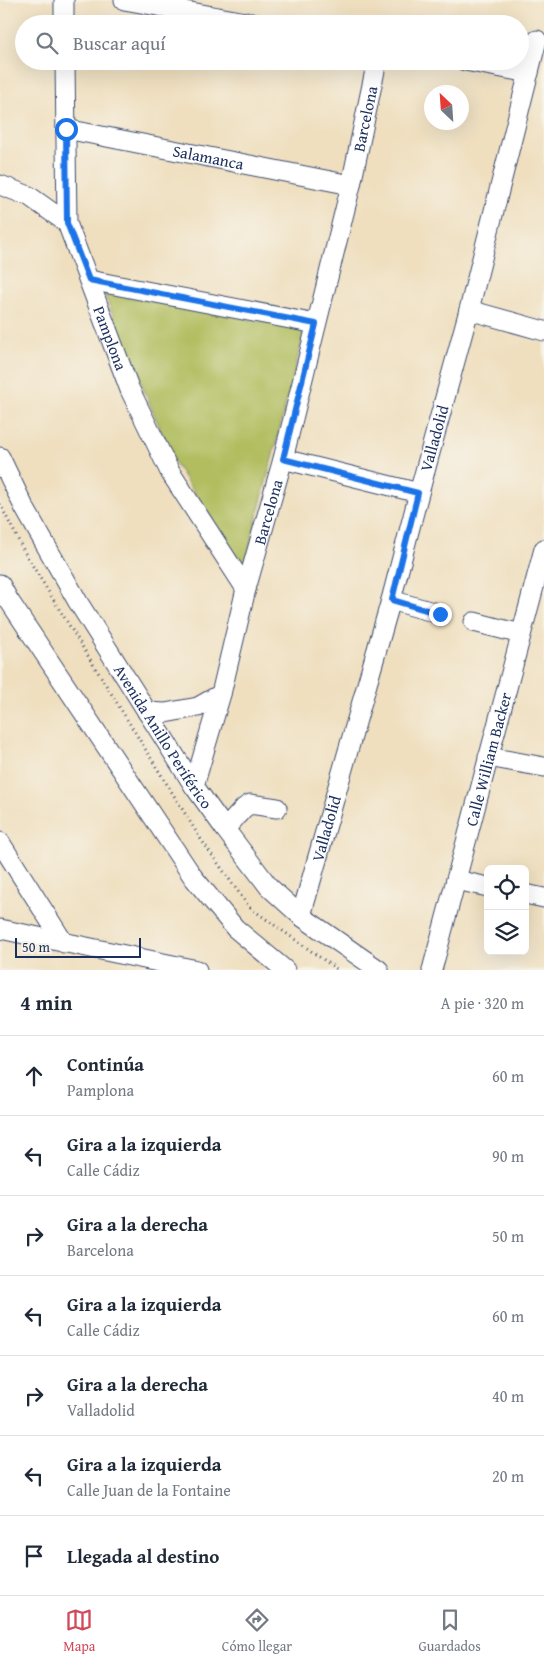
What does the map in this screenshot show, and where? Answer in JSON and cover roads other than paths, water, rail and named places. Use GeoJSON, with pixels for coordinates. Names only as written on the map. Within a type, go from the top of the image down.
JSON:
{"type":"FeatureCollection","features":[{"type":"Feature","properties":{"kind":"street"},"geometry":{"type":"LineString","coordinates":[[64,0],[64,15]]}},
{"type":"Feature","properties":{"kind":"street"},"geometry":{"type":"LineString","coordinates":[[124,0],[207,15]]}},
{"type":"Feature","properties":{"kind":"street","name":"Valladolid"},"geometry":{"type":"LineString","coordinates":[[301,916],[392,600],[418,493],[469,310],[537,40]]}},
{"type":"Feature","properties":{"kind":"street","name":"Pamplona"},"geometry":{"type":"LineString","coordinates":[[65,70],[67,223],[130,390],[170,472],[246,588]]}},
{"type":"Feature","properties":{"kind":"street","name":"Barcelona"},"geometry":{"type":"LineString","coordinates":[[194,786],[221,694],[246,588],[283,459],[351,185],[374,70]]}},
{"type":"Feature","properties":{"kind":"street"},"geometry":{"type":"LineString","coordinates":[[513,70],[529,73]]}},
{"type":"Feature","properties":{"kind":"street","name":"Salamanca"},"geometry":{"type":"LineString","coordinates":[[66,129],[351,185]]}},
{"type":"Feature","properties":{"kind":"street"},"geometry":{"type":"LineString","coordinates":[[0,185],[29,196],[67,223]]}},
{"type":"Feature","properties":{"kind":"street"},"geometry":{"type":"LineString","coordinates":[[89,280],[316,324]]}},
{"type":"Feature","properties":{"kind":"street"},"geometry":{"type":"LineString","coordinates":[[469,310],[544,331]]}},
{"type":"Feature","properties":{"kind":"street","name":"Avenida Anillo Periférico"},"geometry":{"type":"LineString","coordinates":[[0,457],[24,507],[78,602],[194,786],[224,829],[269,887],[301,916],[379,970]]}},
{"type":"Feature","properties":{"kind":"street"},"geometry":{"type":"LineString","coordinates":[[283,459],[418,493]]}},
{"type":"Feature","properties":{"kind":"street","name":"Calle William Backer"},"geometry":{"type":"LineString","coordinates":[[432,970],[544,549]]}},
{"type":"Feature","properties":{"kind":"street"},"geometry":{"type":"LineString","coordinates":[[0,584],[8,599],[193,877],[235,928],[285,970]]}},
{"type":"Feature","properties":{"kind":"street"},"geometry":{"type":"LineString","coordinates":[[392,600],[440,614]]}},
{"type":"Feature","properties":{"kind":"street"},"geometry":{"type":"LineString","coordinates":[[474,622],[521,634]]}},
{"type":"Feature","properties":{"kind":"street"},"geometry":{"type":"LineString","coordinates":[[147,712],[165,713],[198,707],[221,694]]}},
{"type":"Feature","properties":{"kind":"street"},"geometry":{"type":"LineString","coordinates":[[488,757],[544,767]]}},
{"type":"Feature","properties":{"kind":"street"},"geometry":{"type":"LineString","coordinates":[[224,829],[250,804],[277,808]]}},
{"type":"Feature","properties":{"kind":"street"},"geometry":{"type":"LineString","coordinates":[[0,842],[64,943]]}},
{"type":"Feature","properties":{"kind":"street"},"geometry":{"type":"LineString","coordinates":[[456,880],[484,886]]}},
{"type":"Feature","properties":{"kind":"street"},"geometry":{"type":"LineString","coordinates":[[529,895],[544,898]]}},
{"type":"Feature","properties":{"kind":"street"},"geometry":{"type":"LineString","coordinates":[[0,930],[197,970]]}}]}
